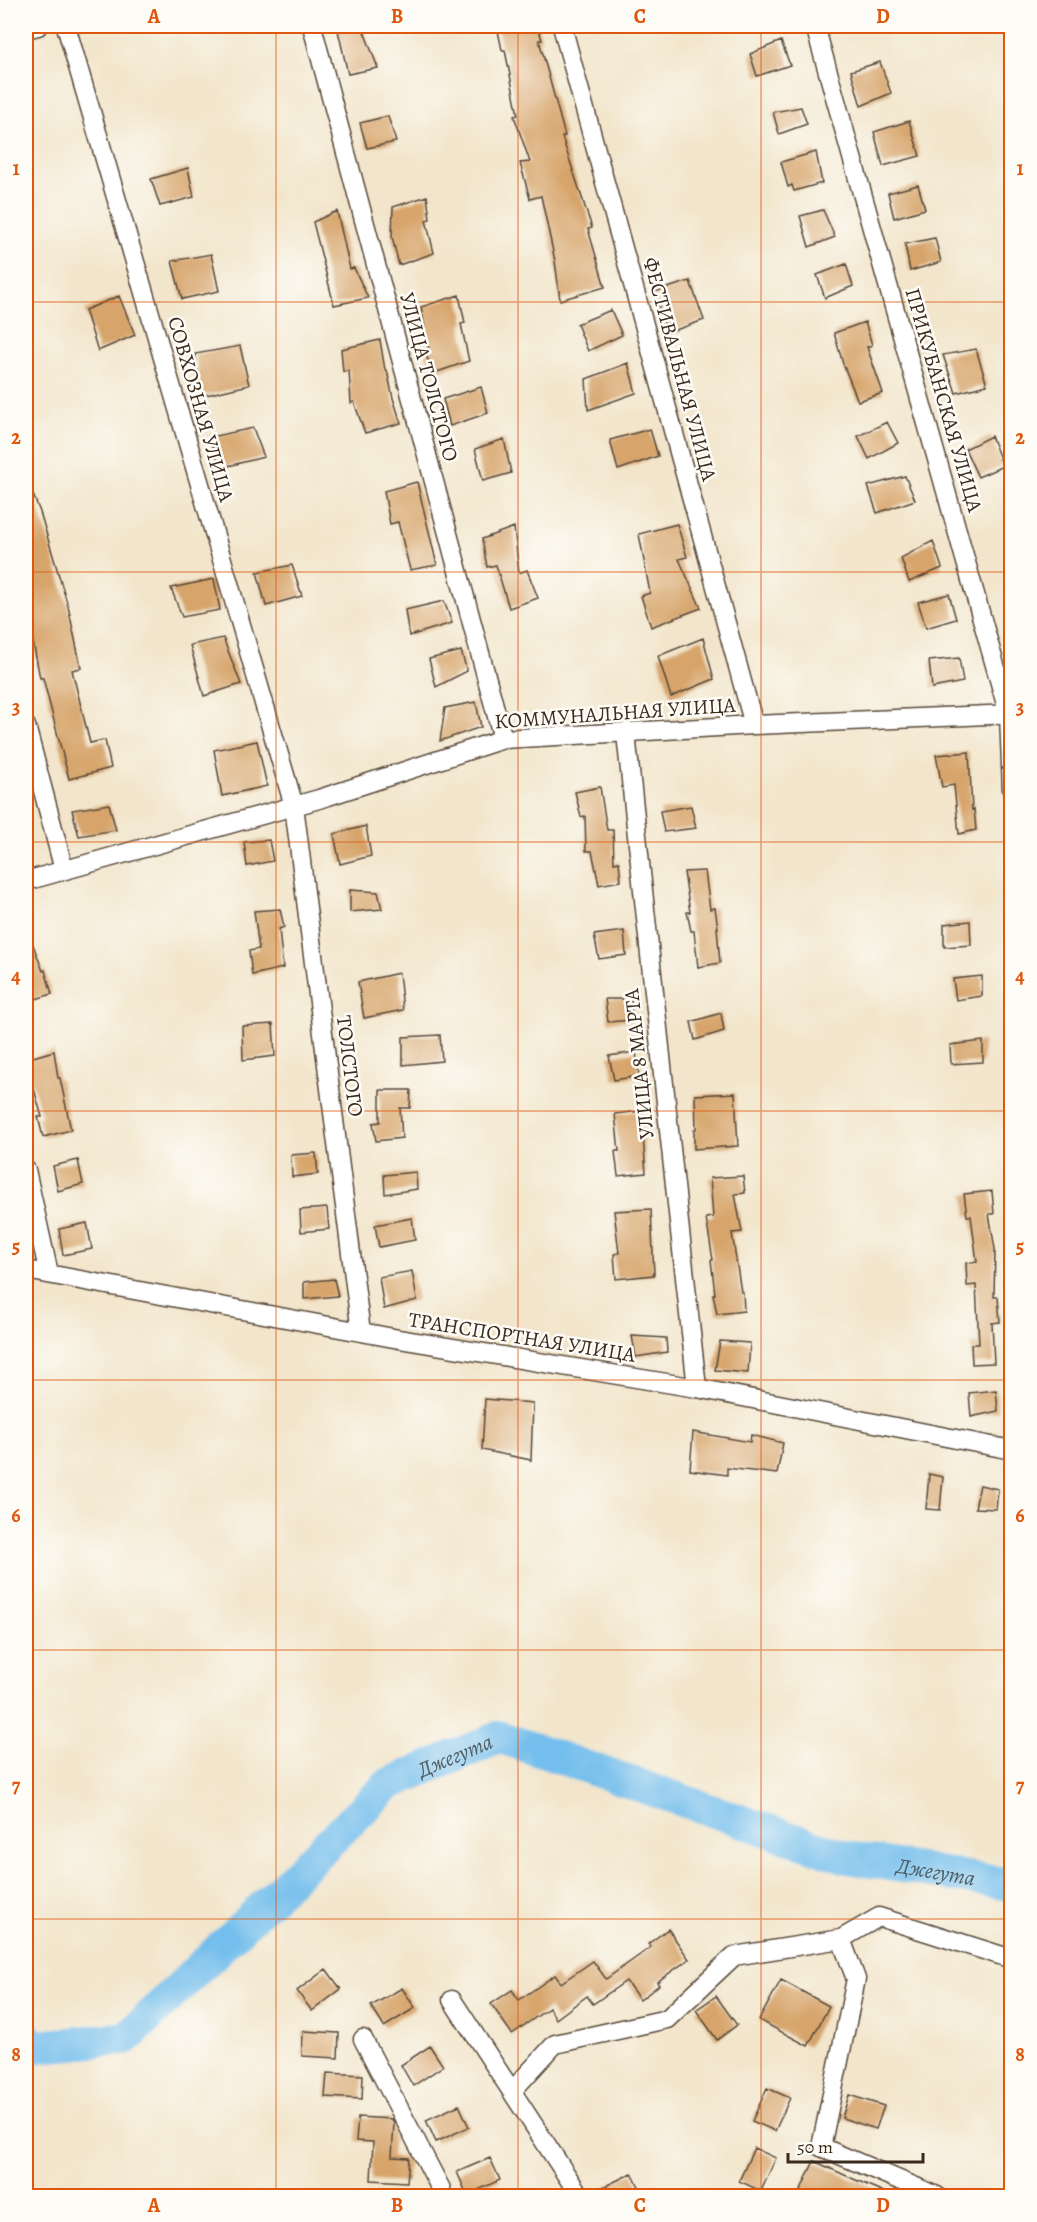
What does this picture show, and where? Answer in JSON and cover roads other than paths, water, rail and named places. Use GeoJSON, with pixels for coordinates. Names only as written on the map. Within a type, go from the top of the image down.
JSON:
{"type":"FeatureCollection","features":[{"type":"Feature","properties":{"kind":"street"},"geometry":{"type":"LineString","coordinates":[[26,29],[38,26]]}},
{"type":"Feature","properties":{"kind":"street","name":"СОВХОЗНАЯ УЛИЦА"},"geometry":{"type":"LineString","coordinates":[[66,26],[294,806]]}},
{"type":"Feature","properties":{"kind":"street","name":"УЛИЦА ТОЛСТОГО"},"geometry":{"type":"LineString","coordinates":[[312,26],[503,739]]}},
{"type":"Feature","properties":{"kind":"street","name":"ФЕСТИВАЛЬНАЯ УЛИЦА"},"geometry":{"type":"LineString","coordinates":[[562,26],[754,725]]}},
{"type":"Feature","properties":{"kind":"street","name":"ПРИКУБАНСКАЯ УЛИЦА"},"geometry":{"type":"LineString","coordinates":[[815,26],[1010,714],[1011,790]]}},
{"type":"Feature","properties":{"kind":"street","name":"КОММУНАЛЬНАЯ УЛИЦА"},"geometry":{"type":"LineString","coordinates":[[26,881],[294,806],[503,739],[1010,714]]}},
{"type":"Feature","properties":{"kind":"street"},"geometry":{"type":"LineString","coordinates":[[26,726],[64,870]]}},
{"type":"Feature","properties":{"kind":"street","name":"УЛИЦА 8 МАРТА"},"geometry":{"type":"LineString","coordinates":[[626,734],[697,1388]]}},
{"type":"Feature","properties":{"kind":"street","name":"ТОЛСТОГО"},"geometry":{"type":"LineString","coordinates":[[294,806],[362,1332]]}},
{"type":"Feature","properties":{"kind":"street"},"geometry":{"type":"LineString","coordinates":[[26,1170],[49,1274]]}},
{"type":"Feature","properties":{"kind":"street","name":"ТРАНСПОРТНАЯ УЛИЦА"},"geometry":{"type":"LineString","coordinates":[[26,1270],[362,1332],[697,1388],[1011,1450]]}},
{"type":"Feature","properties":{"kind":"street"},"geometry":{"type":"LineString","coordinates":[[512,2091],[555,2044],[667,2019],[734,1956],[841,1939],[879,1917],[1011,1959]]}},
{"type":"Feature","properties":{"kind":"street"},"geometry":{"type":"LineString","coordinates":[[841,1939],[856,1979],[821,2147],[937,2196]]}},
{"type":"Feature","properties":{"kind":"street"},"geometry":{"type":"LineString","coordinates":[[452,2000],[580,2196]]}},
{"type":"Feature","properties":{"kind":"street"},"geometry":{"type":"LineString","coordinates":[[363,2039],[441,2189],[442,2196]]}},
{"type":"Feature","properties":{"kind":"waterway","name":"Джегута"},"geometry":{"type":"LineString","coordinates":[[26,2036],[34,2047],[127,2038],[389,1784],[500,1737],[845,1857],[1012,1885]]}}]}
